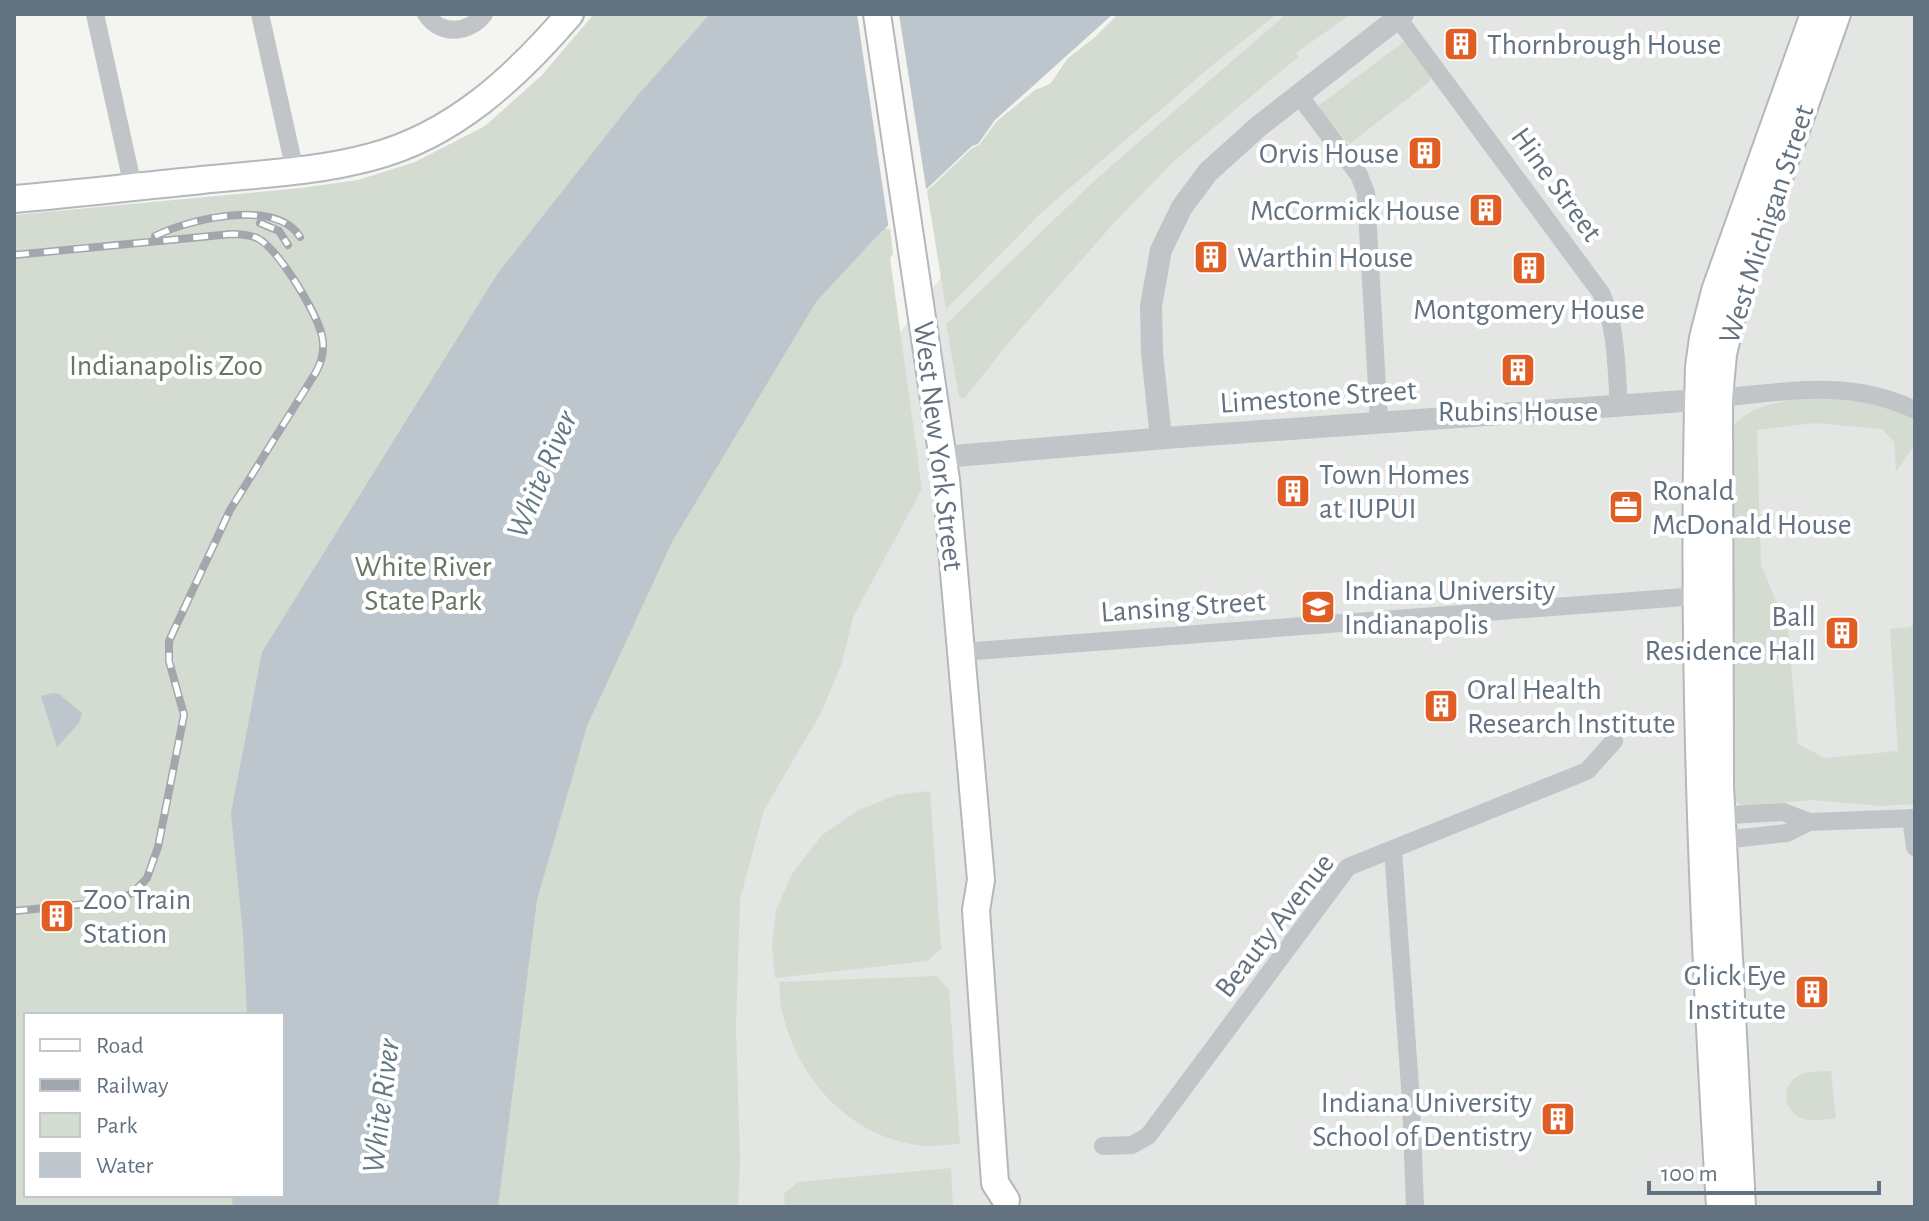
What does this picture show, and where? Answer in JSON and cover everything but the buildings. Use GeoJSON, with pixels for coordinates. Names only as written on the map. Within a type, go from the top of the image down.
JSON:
{"type":"FeatureCollection","features":[{"type":"Feature","properties":{"kind":"main road"},"geometry":{"type":"LineString","coordinates":[[14,199],[295,171],[374,157],[461,116],[521,69],[570,14]]}},
{"type":"Feature","properties":{"kind":"main road","name":"West New York Street"},"geometry":{"type":"LineString","coordinates":[[877,14],[943,457],[981,880],[976,910],[995,1183],[1006,1204]]}},
{"type":"Feature","properties":{"kind":"main road","name":"West Michigan Street"},"geometry":{"type":"LineString","coordinates":[[1720,1207],[1711,828],[1718,659],[1703,338],[1715,291],[1814,14]]}},
{"type":"Feature","properties":{"kind":"main road","name":"West Michigan Street"},"geometry":{"type":"LineString","coordinates":[[1742,1207],[1711,828],[1697,596],[1708,399],[1736,299],[1837,14]]}},
{"type":"Feature","properties":{"kind":"street"},"geometry":{"type":"LineString","coordinates":[[95,14],[133,187]]}},
{"type":"Feature","properties":{"kind":"street"},"geometry":{"type":"LineString","coordinates":[[260,14],[295,171]]}},
{"type":"Feature","properties":{"kind":"street"},"geometry":{"type":"LineString","coordinates":[[426,14],[439,26],[456,31],[471,27],[484,14]]}},
{"type":"Feature","properties":{"kind":"street"},"geometry":{"type":"LineString","coordinates":[[1161,438],[1152,353],[1151,306],[1158,261],[1167,235],[1190,194],[1208,172],[1298,94],[1401,16]]}},
{"type":"Feature","properties":{"kind":"street","name":"Hine Street"},"geometry":{"type":"LineString","coordinates":[[1401,16],[1601,293],[1608,308],[1613,336],[1619,405]]}},
{"type":"Feature","properties":{"kind":"street"},"geometry":{"type":"LineString","coordinates":[[1298,94],[1359,175],[1366,193],[1379,422]]}},
{"type":"Feature","properties":{"kind":"street"},"geometry":{"type":"LineString","coordinates":[[1708,399],[1837,388],[1878,395],[1915,410]]}},
{"type":"Feature","properties":{"kind":"street","name":"Limestone Street"},"geometry":{"type":"LineString","coordinates":[[943,457],[1161,438],[1708,399]]}},
{"type":"Feature","properties":{"kind":"street","name":"Lansing Street"},"geometry":{"type":"LineString","coordinates":[[962,652],[1697,596]]}},
{"type":"Feature","properties":{"kind":"street","name":"Beauty Avenue"},"geometry":{"type":"LineString","coordinates":[[1103,1146],[1132,1145],[1148,1136],[1348,867],[1587,771],[1614,741]]}},
{"type":"Feature","properties":{"kind":"street"},"geometry":{"type":"LineString","coordinates":[[1711,828],[1783,812],[1809,822],[1913,818],[1915,847]]}},
{"type":"Feature","properties":{"kind":"street"},"geometry":{"type":"LineString","coordinates":[[1393,850],[1411,1101],[1415,1207]]}},
{"type":"Feature","properties":{"kind":"shaded area","name":"Indiana University Indianapolis"},"geometry":{"type":"Polygon","coordinates":[[[1221,14],[1915,14],[1915,1207],[549,1207],[736,552],[1016,177],[1221,14]]]}},
{"type":"Feature","properties":{"kind":"green space","name":"White River State Park"},"geometry":{"type":"Polygon","coordinates":[[[594,14],[853,14],[886,229],[890,227],[893,254],[890,258],[922,489],[853,617],[842,663],[821,713],[764,810],[740,899],[736,1028],[740,1159],[738,1207],[14,1207],[14,215],[358,180],[415,162],[485,126],[542,75],[594,14]]]}},
{"type":"Feature","properties":{"kind":"green space"},"geometry":{"type":"Polygon","coordinates":[[[1277,14],[1216,62],[1042,212],[946,309],[927,191],[979,145],[997,121],[1035,90],[1050,84],[1068,58],[1117,15],[1277,14]]]}},
{"type":"Feature","properties":{"kind":"green space"},"geometry":{"type":"Polygon","coordinates":[[[1286,14],[1351,14],[1296,53],[1298,57],[1174,161],[1114,223],[1010,341],[964,399],[959,396],[946,324],[1094,181],[1286,14]]]}},
{"type":"Feature","properties":{"kind":"green space"},"geometry":{"type":"Polygon","coordinates":[[[1406,40],[1431,77],[1429,82],[1351,143],[1347,142],[1318,106],[1406,40]]]}},
{"type":"Feature","properties":{"kind":"green space"},"geometry":{"type":"Polygon","coordinates":[[[1850,398],[1884,406],[1915,421],[1915,444],[1896,472],[1894,442],[1882,429],[1815,423],[1757,430],[1761,565],[1788,629],[1798,744],[1825,758],[1898,751],[1890,629],[1910,627],[1915,623],[1915,804],[1881,806],[1812,800],[1742,806],[1730,797],[1727,434],[1737,421],[1766,406],[1799,400],[1850,398]]]}},
{"type":"Feature","properties":{"kind":"green space"},"geometry":{"type":"Polygon","coordinates":[[[930,791],[941,949],[927,961],[775,978],[772,946],[776,910],[792,874],[822,835],[859,810],[896,795],[930,791]]]}},
{"type":"Feature","properties":{"kind":"green space"},"geometry":{"type":"Polygon","coordinates":[[[937,976],[949,990],[960,1144],[929,1146],[878,1134],[856,1122],[819,1088],[792,1044],[780,1000],[779,982],[937,976]]]}},
{"type":"Feature","properties":{"kind":"green space"},"geometry":{"type":"Polygon","coordinates":[[[1831,1071],[1836,1118],[1811,1120],[1797,1116],[1788,1105],[1789,1085],[1804,1073],[1831,1071]]]}},
{"type":"Feature","properties":{"kind":"green space"},"geometry":{"type":"Polygon","coordinates":[[[951,1168],[953,1207],[785,1207],[784,1194],[798,1182],[951,1168]]]}},
{"type":"Feature","properties":{"kind":"water","name":"White River"},"geometry":{"type":"Polygon","coordinates":[[[710,14],[1113,14],[995,120],[978,144],[972,146],[877,236],[816,302],[672,542],[587,726],[537,900],[498,1207],[232,1207],[233,1197],[284,1197],[284,1013],[247,1013],[231,813],[262,652],[498,273],[638,95],[710,14]]]}},
{"type":"Feature","properties":{"kind":"water"},"geometry":{"type":"Polygon","coordinates":[[[59,694],[82,713],[79,723],[57,747],[41,696],[59,694]]]}},
{"type":"Feature","properties":{"kind":"pier"},"geometry":{"type":"Polygon","coordinates":[[[857,14],[899,14],[927,194],[889,230],[857,14]]]}},
{"type":"Feature","properties":{"kind":"railway"},"geometry":{"type":"LineString","coordinates":[[155,236],[209,219],[253,215],[288,225],[300,237]]}},
{"type":"Feature","properties":{"kind":"railway"},"geometry":{"type":"LineString","coordinates":[[260,223],[279,231],[288,245]]}},
{"type":"Feature","properties":{"kind":"railway"},"geometry":{"type":"LineString","coordinates":[[14,255],[232,234],[254,237],[266,244],[296,282],[319,326],[323,346],[316,372],[230,510],[169,641],[169,661],[184,715],[158,847],[147,878],[134,892],[116,901],[14,911]]}},
{"type":"Feature","properties":{"kind":"place","name":"Thornbrough House"},"geometry":{"type":"Point","coordinates":[1461,44]}},
{"type":"Feature","properties":{"kind":"place","name":"Orvis House"},"geometry":{"type":"Point","coordinates":[1425,153]}},
{"type":"Feature","properties":{"kind":"place","name":"McCormick House"},"geometry":{"type":"Point","coordinates":[1486,210]}},
{"type":"Feature","properties":{"kind":"place","name":"Warthin House"},"geometry":{"type":"Point","coordinates":[1211,257]}},
{"type":"Feature","properties":{"kind":"place","name":"Montgomery House"},"geometry":{"type":"Point","coordinates":[1529,268]}},
{"type":"Feature","properties":{"kind":"place","name":"Rubins House"},"geometry":{"type":"Point","coordinates":[1518,370]}},
{"type":"Feature","properties":{"kind":"place","name":"Town Homes at IUPUI"},"geometry":{"type":"Point","coordinates":[1293,491]}},
{"type":"Feature","properties":{"kind":"place","name":"Ronald McDonald House"},"geometry":{"type":"Point","coordinates":[1626,507]}},
{"type":"Feature","properties":{"kind":"place","name":"Indiana University Indianapolis"},"geometry":{"type":"Point","coordinates":[1318,607]}},
{"type":"Feature","properties":{"kind":"place","name":"Ball Residence Hall"},"geometry":{"type":"Point","coordinates":[1842,633]}},
{"type":"Feature","properties":{"kind":"place","name":"Oral Health Research Institute"},"geometry":{"type":"Point","coordinates":[1441,706]}},
{"type":"Feature","properties":{"kind":"place","name":"Zoo Train Station"},"geometry":{"type":"Point","coordinates":[57,916]}},
{"type":"Feature","properties":{"kind":"place","name":"Glick Eye Institute"},"geometry":{"type":"Point","coordinates":[1812,992]}},
{"type":"Feature","properties":{"kind":"place","name":"Indiana University School of Dentistry"},"geometry":{"type":"Point","coordinates":[1558,1119]}},
{"type":"Feature","properties":{"kind":"park label","name":"Indianapolis Zoo"},"geometry":{"type":"Point","coordinates":[166,365]}}]}
